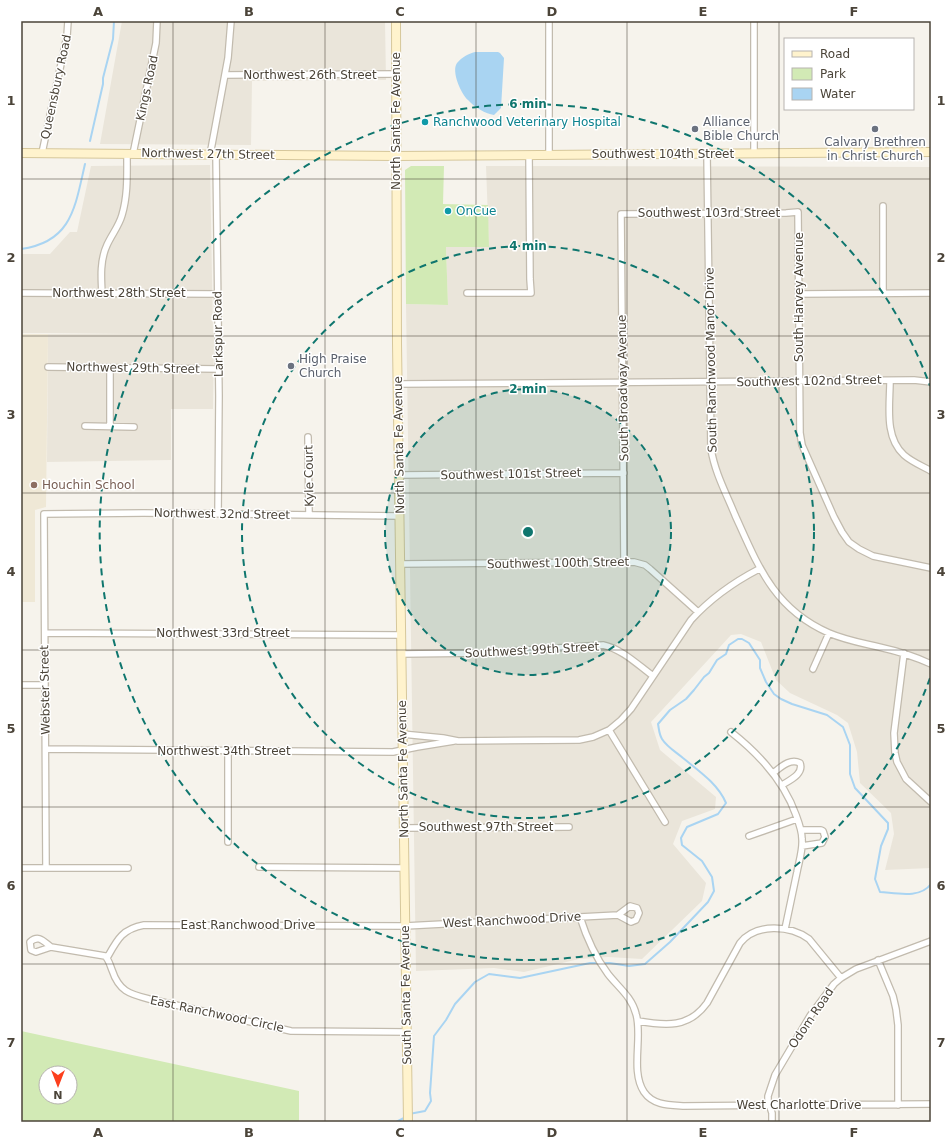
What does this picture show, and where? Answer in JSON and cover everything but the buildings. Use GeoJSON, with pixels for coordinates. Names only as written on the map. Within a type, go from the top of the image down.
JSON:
{"type":"FeatureCollection","features":[{"type":"Feature","properties":{"kind":"main road","name":"North Santa Fe Avenue"},"geometry":{"type":"LineString","coordinates":[[396,21],[395,74],[404,868]]}},
{"type":"Feature","properties":{"kind":"main road","name":"Southwest 104th Street"},"geometry":{"type":"LineString","coordinates":[[396,156],[931,152]]}},
{"type":"Feature","properties":{"kind":"main road","name":"Northwest 27th Street"},"geometry":{"type":"LineString","coordinates":[[21,153],[396,156]]}},
{"type":"Feature","properties":{"kind":"main road","name":"South Santa Fe Avenue"},"geometry":{"type":"LineString","coordinates":[[404,868],[408,1122]]}},
{"type":"Feature","properties":{"kind":"street","name":"Queensbury Road"},"geometry":{"type":"LineString","coordinates":[[42,153],[67,36],[68,21]]}},
{"type":"Feature","properties":{"kind":"street","name":"Kings Road"},"geometry":{"type":"LineString","coordinates":[[102,293],[102,265],[104,251],[121,220],[124,208],[130,154],[155,48],[157,21]]}},
{"type":"Feature","properties":{"kind":"street","name":"Larkspur Road"},"geometry":{"type":"LineString","coordinates":[[218,514],[218,294],[213,154],[230,48],[231,21]]}},
{"type":"Feature","properties":{"kind":"street"},"geometry":{"type":"LineString","coordinates":[[549,21],[549,155]]}},
{"type":"Feature","properties":{"kind":"street"},"geometry":{"type":"LineString","coordinates":[[754,21],[754,154]]}},
{"type":"Feature","properties":{"kind":"street","name":"Northwest 26th Street"},"geometry":{"type":"LineString","coordinates":[[225,75],[395,74]]}},
{"type":"Feature","properties":{"kind":"street","name":"South Ranchwood Manor Drive"},"geometry":{"type":"LineString","coordinates":[[707,154],[710,438],[715,468],[749,547],[759,568],[773,590],[807,620],[829,633],[851,641],[904,653],[931,664]]}},
{"type":"Feature","properties":{"kind":"street"},"geometry":{"type":"LineString","coordinates":[[466,293],[532,293],[530,279],[529,155]]}},
{"type":"Feature","properties":{"kind":"street"},"geometry":{"type":"LineString","coordinates":[[883,206],[883,294]]}},
{"type":"Feature","properties":{"kind":"street","name":"Southwest 103rd Street"},"geometry":{"type":"LineString","coordinates":[[621,214],[798,212]]}},
{"type":"Feature","properties":{"kind":"street","name":"South Harvey Avenue"},"geometry":{"type":"LineString","coordinates":[[798,212],[799,382]]}},
{"type":"Feature","properties":{"kind":"street","name":"South Broadway Avenue"},"geometry":{"type":"LineString","coordinates":[[621,214],[624,562]]}},
{"type":"Feature","properties":{"kind":"street","name":"Northwest 28th Street"},"geometry":{"type":"LineString","coordinates":[[21,293],[218,294]]}},
{"type":"Feature","properties":{"kind":"street"},"geometry":{"type":"LineString","coordinates":[[799,294],[931,293]]}},
{"type":"Feature","properties":{"kind":"street","name":"Northwest 29th Street"},"geometry":{"type":"LineString","coordinates":[[48,367],[219,369]]}},
{"type":"Feature","properties":{"kind":"street"},"geometry":{"type":"LineString","coordinates":[[110,368],[110,426]]}},
{"type":"Feature","properties":{"kind":"street","name":"Southwest 102nd Street"},"geometry":{"type":"LineString","coordinates":[[398,384],[914,380],[931,382]]}},
{"type":"Feature","properties":{"kind":"street"},"geometry":{"type":"LineString","coordinates":[[890,381],[891,430],[894,442],[905,456],[931,471]]}},
{"type":"Feature","properties":{"kind":"street"},"geometry":{"type":"LineString","coordinates":[[799,382],[800,433],[802,445],[834,517],[845,537],[853,546],[873,556],[931,568]]}},
{"type":"Feature","properties":{"kind":"street"},"geometry":{"type":"LineString","coordinates":[[85,426],[134,427]]}},
{"type":"Feature","properties":{"kind":"street","name":"Kyle Court"},"geometry":{"type":"LineString","coordinates":[[308,437],[309,515]]}},
{"type":"Feature","properties":{"kind":"street","name":"Southwest 101st Street"},"geometry":{"type":"LineString","coordinates":[[399,474],[624,473]]}},
{"type":"Feature","properties":{"kind":"street","name":"Northwest 32nd Street"},"geometry":{"type":"LineString","coordinates":[[44,514],[400,516]]}},
{"type":"Feature","properties":{"kind":"street","name":"Webster Street"},"geometry":{"type":"LineString","coordinates":[[44,514],[46,867]]}},
{"type":"Feature","properties":{"kind":"street","name":"Southwest 100th Street"},"geometry":{"type":"LineString","coordinates":[[400,564],[640,563],[650,569],[698,612]]}},
{"type":"Feature","properties":{"kind":"street"},"geometry":{"type":"LineString","coordinates":[[402,734],[458,741],[579,740],[593,737],[609,730],[628,712],[698,612],[724,590],[759,568]]}},
{"type":"Feature","properties":{"kind":"street","name":"Northwest 33rd Street"},"geometry":{"type":"LineString","coordinates":[[45,633],[401,635]]}},
{"type":"Feature","properties":{"kind":"street"},"geometry":{"type":"LineString","coordinates":[[813,669],[829,633]]}},
{"type":"Feature","properties":{"kind":"street","name":"Southwest 99th Street"},"geometry":{"type":"LineString","coordinates":[[401,654],[482,653],[603,645],[617,651],[653,676]]}},
{"type":"Feature","properties":{"kind":"street"},"geometry":{"type":"LineString","coordinates":[[904,653],[894,733],[895,753],[906,779],[931,802]]}},
{"type":"Feature","properties":{"kind":"street"},"geometry":{"type":"LineString","coordinates":[[21,685],[45,685]]}},
{"type":"Feature","properties":{"kind":"street"},"geometry":{"type":"LineString","coordinates":[[609,730],[665,822]]}},
{"type":"Feature","properties":{"kind":"street"},"geometry":{"type":"LineString","coordinates":[[731,732],[750,747],[782,785],[794,808],[801,830],[802,846],[785,929]]}},
{"type":"Feature","properties":{"kind":"street","name":"Northwest 34th Street"},"geometry":{"type":"LineString","coordinates":[[46,749],[393,752],[458,741]]}},
{"type":"Feature","properties":{"kind":"street"},"geometry":{"type":"LineString","coordinates":[[228,751],[228,842]]}},
{"type":"Feature","properties":{"kind":"street"},"geometry":{"type":"LineString","coordinates":[[773,773],[789,762],[795,761],[801,765],[800,772],[782,785]]}},
{"type":"Feature","properties":{"kind":"street"},"geometry":{"type":"LineString","coordinates":[[749,836],[797,819]]}},
{"type":"Feature","properties":{"kind":"street","name":"Southwest 97th Street"},"geometry":{"type":"LineString","coordinates":[[404,828],[569,827]]}},
{"type":"Feature","properties":{"kind":"street"},"geometry":{"type":"LineString","coordinates":[[801,830],[821,830],[823,831],[825,837],[822,843],[802,846]]}},
{"type":"Feature","properties":{"kind":"street"},"geometry":{"type":"LineString","coordinates":[[259,866],[404,868]]}},
{"type":"Feature","properties":{"kind":"street"},"geometry":{"type":"LineString","coordinates":[[21,868],[128,868]]}},
{"type":"Feature","properties":{"kind":"street","name":"West Ranchwood Drive"},"geometry":{"type":"LineString","coordinates":[[405,926],[618,915]]}},
{"type":"Feature","properties":{"kind":"street"},"geometry":{"type":"LineString","coordinates":[[580,917],[598,957],[609,975],[629,998],[635,1010],[638,1021],[669,1024],[692,1018],[701,1012],[736,949],[744,938],[758,931],[785,929],[798,932],[809,939],[841,978]]}},
{"type":"Feature","properties":{"kind":"street","name":"East Ranchwood Drive"},"geometry":{"type":"LineString","coordinates":[[108,958],[116,942],[124,932],[131,928],[144,925],[405,926]]}},
{"type":"Feature","properties":{"kind":"street","name":"Odom Road"},"geometry":{"type":"LineString","coordinates":[[772,1122],[768,1096],[775,1075],[810,1016],[824,997],[841,978],[856,969],[931,941]]}},
{"type":"Feature","properties":{"kind":"street"},"geometry":{"type":"LineString","coordinates":[[51,947],[102,955],[108,958]]}},
{"type":"Feature","properties":{"kind":"street","name":"East Ranchwood Circle"},"geometry":{"type":"LineString","coordinates":[[108,958],[114,976],[121,987],[130,994],[149,999],[291,1031],[407,1032]]}},
{"type":"Feature","properties":{"kind":"street"},"geometry":{"type":"LineString","coordinates":[[878,960],[893,996],[896,1009],[898,1025],[898,1105]]}},
{"type":"Feature","properties":{"kind":"street","name":"West Charlotte Drive"},"geometry":{"type":"LineString","coordinates":[[638,1021],[638,1075],[642,1088],[648,1097],[654,1101],[666,1105],[770,1106],[931,1104]]}},
{"type":"Feature","properties":{"kind":"shaded area"},"geometry":{"type":"Polygon","coordinates":[[[122,21],[385,21],[386,80],[252,81],[251,145],[100,144],[122,21]]]}},
{"type":"Feature","properties":{"kind":"shaded area"},"geometry":{"type":"Polygon","coordinates":[[[210,165],[214,333],[213,409],[171,409],[171,460],[47,462],[48,334],[129,333],[21,333],[21,254],[50,254],[70,232],[77,232],[91,166],[210,165]]]}},
{"type":"Feature","properties":{"kind":"shaded area"},"geometry":{"type":"Polygon","coordinates":[[[486,166],[931,167],[931,868],[885,870],[894,834],[891,813],[860,783],[857,752],[848,723],[837,715],[790,693],[776,680],[761,642],[741,634],[731,635],[651,722],[660,750],[716,797],[715,809],[682,821],[673,844],[706,883],[702,901],[642,959],[608,957],[579,959],[524,972],[494,968],[416,971],[406,304],[448,305],[446,247],[489,247],[486,166]]]}},
{"type":"Feature","properties":{"kind":"shaded area","name":"Houchin School"},"geometry":{"type":"Polygon","coordinates":[[[21,334],[48,334],[46,507],[35,510],[35,602],[21,602],[21,334]]]}},
{"type":"Feature","properties":{"kind":"green space"},"geometry":{"type":"Polygon","coordinates":[[[411,166],[444,166],[443,204],[488,205],[489,247],[446,247],[448,305],[406,304],[405,170],[411,166]]]}},
{"type":"Feature","properties":{"kind":"green space"},"geometry":{"type":"Polygon","coordinates":[[[21,1031],[299,1091],[299,1122],[21,1122],[21,1031]]]}},
{"type":"Feature","properties":{"kind":"water"},"geometry":{"type":"Polygon","coordinates":[[[475,52],[498,52],[504,58],[501,108],[494,115],[477,108],[465,97],[456,77],[455,67],[457,63],[465,56],[475,52]]]}},
{"type":"Feature","properties":{"kind":"waterway"},"geometry":{"type":"LineString","coordinates":[[90,141],[113,39],[114,21]]}},
{"type":"Feature","properties":{"kind":"waterway"},"geometry":{"type":"LineString","coordinates":[[21,249],[38,245],[51,239],[61,230],[74,208],[85,164]]}},
{"type":"Feature","properties":{"kind":"waterway"},"geometry":{"type":"LineString","coordinates":[[603,963],[629,966],[645,964],[670,942],[708,902],[714,891],[712,877],[702,861],[682,845],[681,838],[687,827],[718,814],[726,803],[723,796],[708,778],[664,742],[660,735],[658,724],[670,710],[686,699],[709,673],[717,660],[726,654],[729,645],[738,639],[742,639],[749,643],[760,660],[760,668],[766,682],[774,694],[792,704],[827,715],[843,727],[850,745],[850,774],[855,788],[888,823],[888,829],[881,846],[875,879],[880,892],[900,894],[921,892],[931,884]]}},
{"type":"Feature","properties":{"kind":"waterway"},"geometry":{"type":"LineString","coordinates":[[409,1114],[425,1111],[431,1101],[430,1093],[434,1036],[446,1020],[455,1004],[475,982],[489,974],[520,978],[590,963],[598,963]]}},
{"type":"Feature","properties":{"kind":"waterway"},"geometry":{"type":"LineString","coordinates":[[396,1122],[406,1117]]}},
{"type":"Feature","properties":{"kind":"place","name":"Ranchwood Veterinary Hospital"},"geometry":{"type":"Point","coordinates":[425,122]}},
{"type":"Feature","properties":{"kind":"place","name":"Alliance Bible Church"},"geometry":{"type":"Point","coordinates":[695,129]}},
{"type":"Feature","properties":{"kind":"place","name":"Calvary Brethren in Christ Church"},"geometry":{"type":"Point","coordinates":[875,129]}},
{"type":"Feature","properties":{"kind":"place","name":"OnCue"},"geometry":{"type":"Point","coordinates":[448,211]}},
{"type":"Feature","properties":{"kind":"place","name":"High Praise Church"},"geometry":{"type":"Point","coordinates":[291,366]}},
{"type":"Feature","properties":{"kind":"place","name":"Houchin School"},"geometry":{"type":"Point","coordinates":[34,485]}}]}
